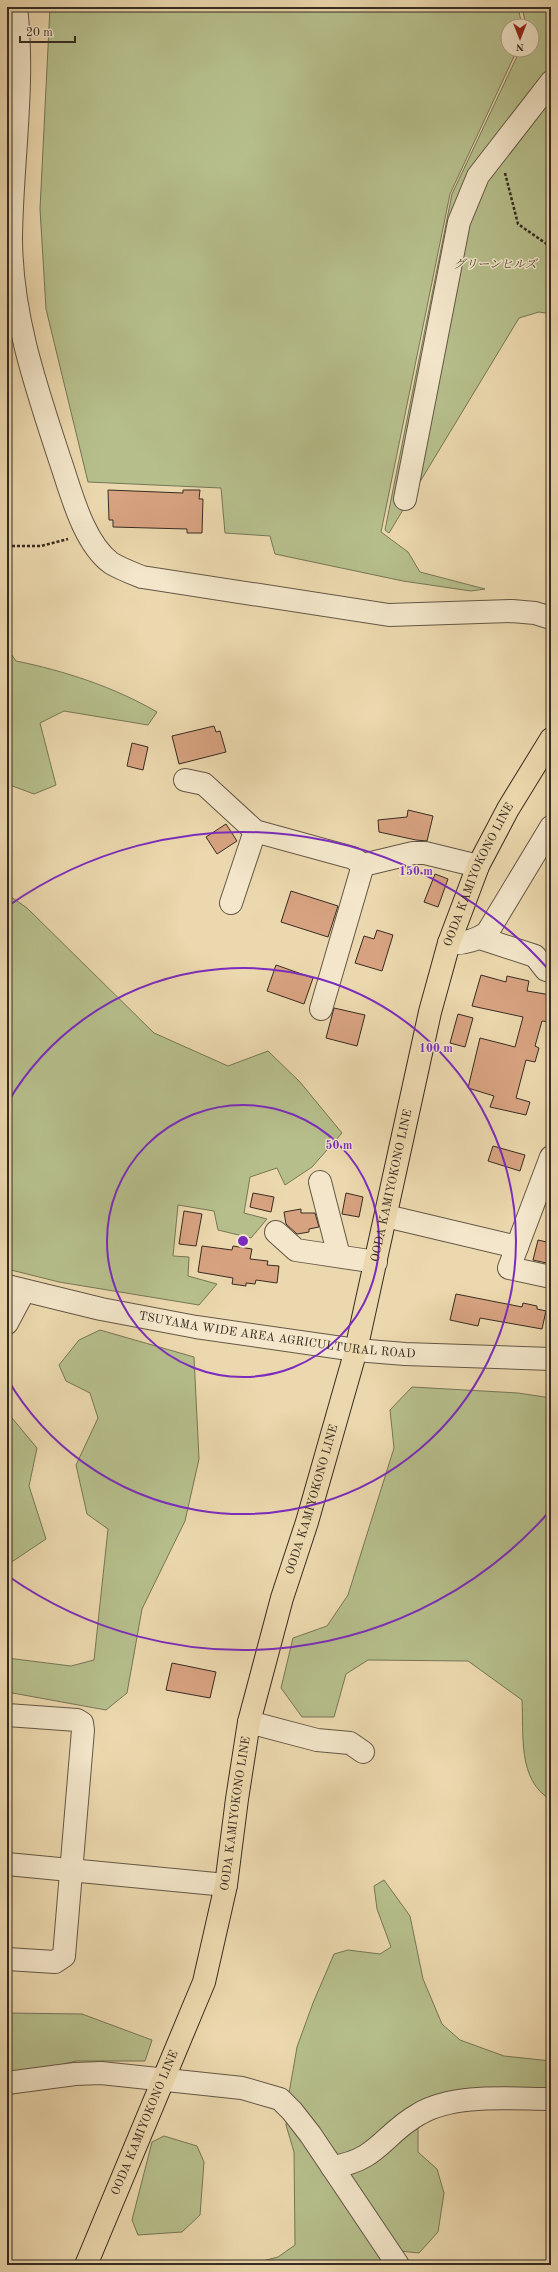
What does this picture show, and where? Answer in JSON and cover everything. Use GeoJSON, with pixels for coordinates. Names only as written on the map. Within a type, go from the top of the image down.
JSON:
{"type":"FeatureCollection","features":[{"type":"Feature","properties":{"kind":"main road","name":"OODA KAMIYOKONO LINE"},"geometry":{"type":"LineString","coordinates":[[86,2265],[204,1982],[226,1885],[249,1722],[282,1598],[307,1522],[356,1350],[430,1012],[450,943],[461,909],[478,866],[508,809],[551,739]]}},
{"type":"Feature","properties":{"kind":"street"},"geometry":{"type":"LineString","coordinates":[[16,7],[19,52],[18,110],[11,237],[15,291],[22,338],[40,400],[78,514],[100,552],[111,562],[142,577],[389,615],[512,611],[536,613],[551,618]]}},
{"type":"Feature","properties":{"kind":"street"},"geometry":{"type":"LineString","coordinates":[[405,499],[459,222],[478,176],[499,146],[551,82]]}},
{"type":"Feature","properties":{"kind":"street"},"geometry":{"type":"LineString","coordinates":[[185,780],[204,784],[254,831],[353,858],[363,865],[413,853],[425,853],[478,866]]}},
{"type":"Feature","properties":{"kind":"street"},"geometry":{"type":"LineString","coordinates":[[450,943],[460,944],[480,938],[487,933],[551,827]]}},
{"type":"Feature","properties":{"kind":"street"},"geometry":{"type":"LineString","coordinates":[[231,902],[254,831]]}},
{"type":"Feature","properties":{"kind":"street"},"geometry":{"type":"LineString","coordinates":[[321,1009],[363,865]]}},
{"type":"Feature","properties":{"kind":"street"},"geometry":{"type":"LineString","coordinates":[[480,938],[535,956],[546,970],[551,971]]}},
{"type":"Feature","properties":{"kind":"street"},"geometry":{"type":"LineString","coordinates":[[551,1157],[547,1178],[509,1268],[551,1277]]}},
{"type":"Feature","properties":{"kind":"street"},"geometry":{"type":"LineString","coordinates":[[320,1182],[339,1256]]}},
{"type":"Feature","properties":{"kind":"street"},"geometry":{"type":"LineString","coordinates":[[386,1216],[517,1247]]}},
{"type":"Feature","properties":{"kind":"street"},"geometry":{"type":"LineString","coordinates":[[276,1232],[296,1250],[376,1262]]}},
{"type":"Feature","properties":{"kind":"street"},"geometry":{"type":"LineString","coordinates":[[7,1323],[16,1289]]}},
{"type":"Feature","properties":{"kind":"street","name":"TSUYAMA WIDE AREA AGRICULTURAL ROAD"},"geometry":{"type":"LineString","coordinates":[[16,1289],[101,1309],[189,1325],[356,1350],[406,1354],[551,1359]]}},
{"type":"Feature","properties":{"kind":"street"},"geometry":{"type":"LineString","coordinates":[[7,1715],[77,1720],[82,1723],[83,1730],[64,1956],[55,1962],[7,1959]]}},
{"type":"Feature","properties":{"kind":"street"},"geometry":{"type":"LineString","coordinates":[[249,1722],[317,1740],[350,1743],[363,1752]]}},
{"type":"Feature","properties":{"kind":"street"},"geometry":{"type":"LineString","coordinates":[[7,1864],[226,1885]]}},
{"type":"Feature","properties":{"kind":"street"},"geometry":{"type":"LineString","coordinates":[[7,2083],[81,2073],[101,2073],[163,2078],[242,2088],[280,2099],[301,2123],[398,2265]]}},
{"type":"Feature","properties":{"kind":"street"},"geometry":{"type":"LineString","coordinates":[[332,2167],[348,2165],[362,2159],[418,2114],[440,2105],[497,2099],[551,2099]]}},
{"type":"Feature","properties":{"kind":"path"},"geometry":{"type":"LineString","coordinates":[[499,146],[518,224],[551,248]]}},
{"type":"Feature","properties":{"kind":"path"},"geometry":{"type":"LineString","coordinates":[[7,546],[41,546],[90,536]]}},
{"type":"Feature","properties":{"kind":"green space"},"geometry":{"type":"Polygon","coordinates":[[[50,7],[518,7],[520,18],[500,18],[500,58],[513,58],[450,194],[381,532],[408,552],[420,572],[485,589],[471,591],[403,581],[275,554],[270,536],[225,533],[221,488],[88,482],[46,309],[40,209],[50,7]]]}},
{"type":"Feature","properties":{"kind":"green space","name":"グリーンヒルズ"},"geometry":{"type":"Polygon","coordinates":[[[522,7],[551,7],[551,314],[539,312],[519,318],[389,533],[385,530],[452,194],[516,58],[540,58],[540,18],[524,18],[522,7]]]}},
{"type":"Feature","properties":{"kind":"green space"},"geometry":{"type":"Polygon","coordinates":[[[7,648],[16,661],[89,681],[124,695],[157,712],[148,725],[64,711],[40,723],[56,785],[34,794],[7,784],[7,648]]]}},
{"type":"Feature","properties":{"kind":"green space"},"geometry":{"type":"Polygon","coordinates":[[[7,894],[27,908],[154,1033],[228,1066],[268,1051],[300,1082],[342,1133],[312,1167],[285,1185],[277,1168],[250,1177],[244,1213],[267,1219],[251,1238],[218,1230],[214,1211],[178,1205],[173,1256],[189,1257],[188,1276],[217,1284],[199,1305],[59,1282],[7,1269],[7,894]]]}},
{"type":"Feature","properties":{"kind":"green space"},"geometry":{"type":"Polygon","coordinates":[[[100,1330],[194,1357],[199,1459],[185,1521],[142,1609],[127,1693],[106,1710],[7,1692],[7,1658],[71,1666],[94,1660],[108,1529],[87,1514],[76,1465],[98,1418],[90,1393],[66,1381],[59,1365],[79,1340],[100,1330]]]}},
{"type":"Feature","properties":{"kind":"green space"},"geometry":{"type":"Polygon","coordinates":[[[412,1387],[518,1393],[551,1398],[551,1800],[540,1791],[532,1781],[527,1769],[524,1755],[522,1700],[468,1661],[368,1660],[346,1674],[334,1717],[302,1717],[281,1688],[293,1638],[327,1626],[348,1595],[394,1448],[390,1410],[412,1387]]]}},
{"type":"Feature","properties":{"kind":"green space"},"geometry":{"type":"Polygon","coordinates":[[[7,1412],[37,1448],[29,1486],[46,1539],[7,1565],[7,1412]]]}},
{"type":"Feature","properties":{"kind":"green space"},"geometry":{"type":"Polygon","coordinates":[[[384,1880],[410,1916],[423,1979],[442,2024],[460,2040],[504,2056],[551,2061],[551,2092],[455,2094],[418,2126],[418,2152],[437,2169],[444,2193],[438,2232],[419,2253],[400,2251],[385,2265],[247,2265],[278,2257],[295,2245],[294,2152],[286,2125],[288,2099],[297,2047],[313,2003],[334,1954],[348,1950],[380,1954],[391,1947],[377,1909],[374,1886],[384,1880]]]}},
{"type":"Feature","properties":{"kind":"green space"},"geometry":{"type":"Polygon","coordinates":[[[7,2013],[82,2014],[152,2040],[145,2061],[76,2061],[7,2078],[7,2013]]]}},
{"type":"Feature","properties":{"kind":"green space"},"geometry":{"type":"Polygon","coordinates":[[[164,2136],[197,2146],[204,2162],[200,2215],[182,2232],[138,2235],[132,2220],[152,2142],[164,2136]]]}},
{"type":"Feature","properties":{"kind":"building"},"geometry":{"type":"Polygon","coordinates":[[[108,490],[183,493],[183,490],[200,490],[199,499],[203,499],[202,533],[187,533],[187,529],[113,527],[113,520],[109,520],[108,490]]]}},
{"type":"Feature","properties":{"kind":"building"},"geometry":{"type":"Polygon","coordinates":[[[214,726],[216,732],[220,731],[226,752],[179,764],[172,736],[214,726]]]}},
{"type":"Feature","properties":{"kind":"building"},"geometry":{"type":"Polygon","coordinates":[[[132,743],[148,747],[143,770],[127,766],[132,743]]]}},
{"type":"Feature","properties":{"kind":"building"},"geometry":{"type":"Polygon","coordinates":[[[408,810],[433,816],[427,841],[379,832],[378,820],[407,817],[408,810]]]}},
{"type":"Feature","properties":{"kind":"building"},"geometry":{"type":"Polygon","coordinates":[[[226,824],[237,841],[217,854],[206,837],[226,824]]]}},
{"type":"Feature","properties":{"kind":"building"},"geometry":{"type":"Polygon","coordinates":[[[435,874],[448,879],[438,907],[424,902],[435,874]]]}},
{"type":"Feature","properties":{"kind":"building"},"geometry":{"type":"Polygon","coordinates":[[[291,891],[338,906],[328,937],[281,922],[291,891]]]}},
{"type":"Feature","properties":{"kind":"building"},"geometry":{"type":"Polygon","coordinates":[[[377,930],[393,935],[382,971],[355,963],[364,936],[374,939],[377,930]]]}},
{"type":"Feature","properties":{"kind":"building"},"geometry":{"type":"Polygon","coordinates":[[[276,965],[313,978],[304,1004],[267,991],[276,965]]]}},
{"type":"Feature","properties":{"kind":"building"},"geometry":{"type":"Polygon","coordinates":[[[481,975],[506,982],[507,976],[529,981],[527,991],[551,995],[551,1022],[542,1021],[535,1046],[539,1048],[535,1062],[526,1060],[516,1098],[530,1102],[526,1115],[490,1107],[494,1096],[468,1088],[480,1038],[515,1047],[523,1017],[472,1006],[481,975]]]}},
{"type":"Feature","properties":{"kind":"building"},"geometry":{"type":"Polygon","coordinates":[[[334,1008],[365,1015],[357,1046],[326,1038],[334,1008]]]}},
{"type":"Feature","properties":{"kind":"building"},"geometry":{"type":"Polygon","coordinates":[[[458,1014],[473,1018],[465,1047],[450,1043],[458,1014]]]}},
{"type":"Feature","properties":{"kind":"building"},"geometry":{"type":"Polygon","coordinates":[[[493,1146],[525,1155],[520,1171],[488,1161],[493,1146]]]}},
{"type":"Feature","properties":{"kind":"building"},"geometry":{"type":"Polygon","coordinates":[[[253,1193],[274,1197],[271,1212],[250,1207],[253,1193]]]}},
{"type":"Feature","properties":{"kind":"building"},"geometry":{"type":"Polygon","coordinates":[[[346,1193],[363,1197],[359,1217],[342,1214],[346,1193]]]}},
{"type":"Feature","properties":{"kind":"building"},"geometry":{"type":"Polygon","coordinates":[[[301,1209],[301,1213],[315,1213],[319,1227],[309,1229],[309,1232],[297,1234],[286,1224],[284,1212],[301,1209]]]}},
{"type":"Feature","properties":{"kind":"building"},"geometry":{"type":"Polygon","coordinates":[[[184,1211],[202,1214],[196,1246],[179,1244],[184,1211]]]}},
{"type":"Feature","properties":{"kind":"building"},"geometry":{"type":"Polygon","coordinates":[[[538,1240],[551,1243],[551,1264],[533,1260],[538,1240]]]}},
{"type":"Feature","properties":{"kind":"building"},"geometry":{"type":"Polygon","coordinates":[[[202,1246],[232,1250],[233,1246],[252,1249],[250,1259],[268,1261],[267,1265],[279,1266],[277,1283],[256,1280],[255,1284],[246,1283],[246,1286],[232,1284],[233,1278],[198,1272],[202,1246]]]}},
{"type":"Feature","properties":{"kind":"building"},"geometry":{"type":"Polygon","coordinates":[[[456,1294],[522,1307],[523,1303],[537,1306],[537,1309],[546,1311],[542,1329],[480,1318],[478,1326],[450,1320],[456,1294]]]}},
{"type":"Feature","properties":{"kind":"building"},"geometry":{"type":"Polygon","coordinates":[[[172,1663],[216,1672],[210,1698],[166,1690],[172,1663]]]}}]}
